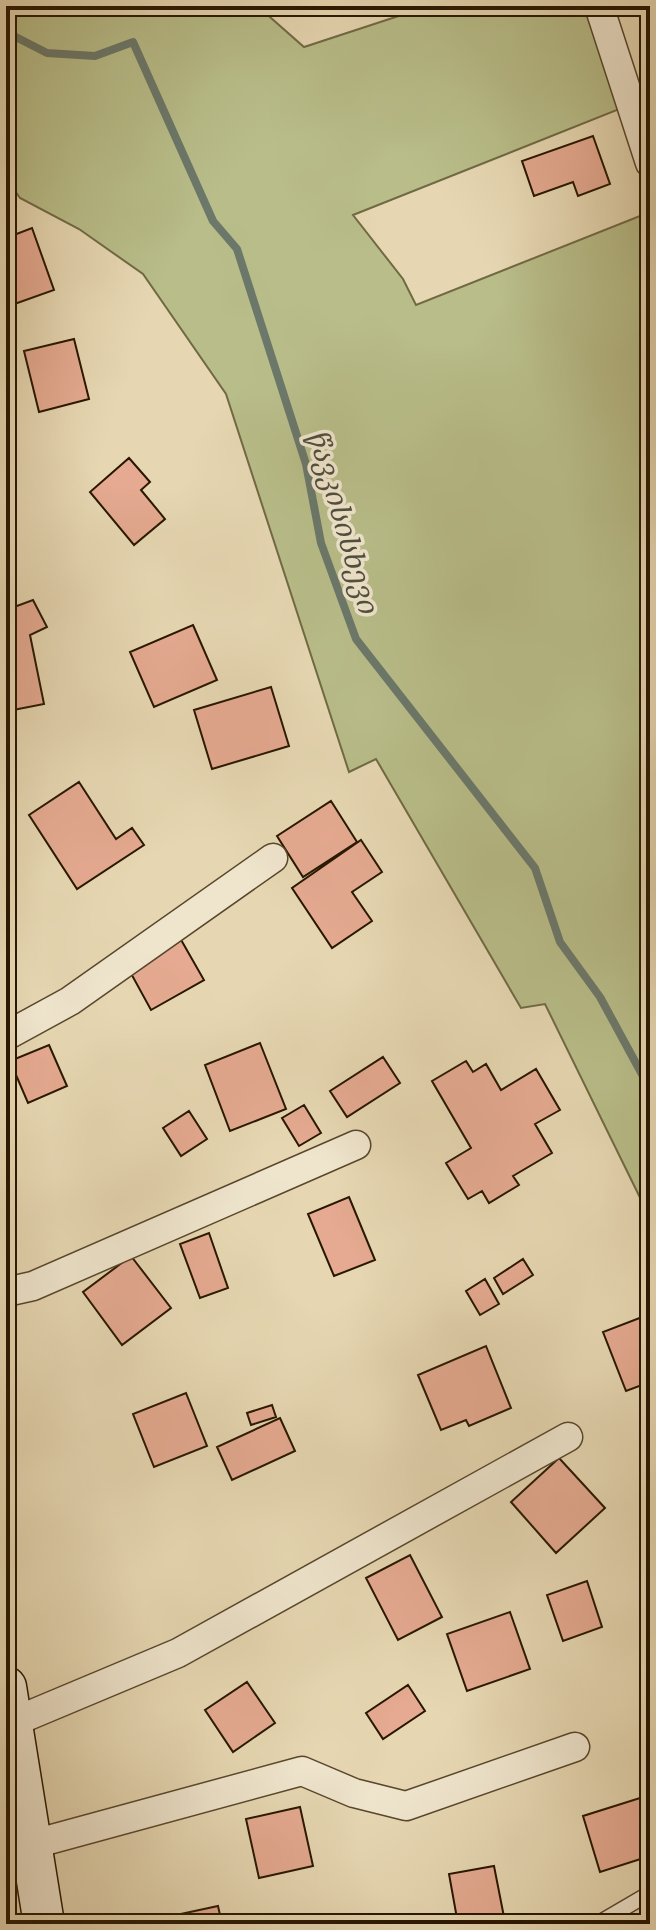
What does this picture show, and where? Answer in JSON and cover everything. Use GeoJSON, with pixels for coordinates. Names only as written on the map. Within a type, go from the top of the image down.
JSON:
{"type":"FeatureCollection","features":[{"type":"Feature","properties":{"kind":"main road"},"geometry":{"type":"LineString","coordinates":[[9,1705],[18,1844],[44,1924]]}},
{"type":"Feature","properties":{"kind":"street"},"geometry":{"type":"LineString","coordinates":[[599,6],[642,116],[650,163]]}},
{"type":"Feature","properties":{"kind":"street"},"geometry":{"type":"LineString","coordinates":[[6,1036],[70,1001],[273,858]]}},
{"type":"Feature","properties":{"kind":"street"},"geometry":{"type":"LineString","coordinates":[[6,1292],[33,1286],[356,1145]]}},
{"type":"Feature","properties":{"kind":"street"},"geometry":{"type":"LineString","coordinates":[[9,1705],[178,1653],[568,1437]]}},
{"type":"Feature","properties":{"kind":"street"},"geometry":{"type":"LineString","coordinates":[[18,1844],[302,1771],[354,1793],[406,1806],[575,1747]]}},
{"type":"Feature","properties":{"kind":"lane"},"geometry":{"type":"LineString","coordinates":[[597,1924],[650,1893]]}},
{"type":"Feature","properties":{"kind":"green space"},"geometry":{"type":"Polygon","coordinates":[[[6,6],[262,6],[262,10],[304,47],[429,6],[588,6],[622,108],[353,215],[403,279],[416,305],[650,212],[650,1218],[545,1004],[521,1008],[376,759],[349,772],[226,394],[143,274],[79,229],[20,198],[6,178],[6,6]]]}},
{"type":"Feature","properties":{"kind":"building"},"geometry":{"type":"Polygon","coordinates":[[[301,6],[335,6],[335,8],[302,11],[301,6]]]}},
{"type":"Feature","properties":{"kind":"building"},"geometry":{"type":"Polygon","coordinates":[[[593,136],[610,184],[578,196],[573,182],[534,196],[522,161],[593,136]]]}},
{"type":"Feature","properties":{"kind":"building"},"geometry":{"type":"Polygon","coordinates":[[[32,228],[54,290],[6,307],[6,238],[32,228]]]}},
{"type":"Feature","properties":{"kind":"building"},"geometry":{"type":"Polygon","coordinates":[[[74,339],[89,399],[39,412],[24,351],[74,339]]]}},
{"type":"Feature","properties":{"kind":"building"},"geometry":{"type":"Polygon","coordinates":[[[129,458],[150,482],[141,490],[165,519],[134,545],[90,492],[129,458]]]}},
{"type":"Feature","properties":{"kind":"building"},"geometry":{"type":"Polygon","coordinates":[[[33,600],[47,627],[30,635],[44,704],[8,711],[6,610],[33,600]]]}},
{"type":"Feature","properties":{"kind":"building"},"geometry":{"type":"Polygon","coordinates":[[[193,625],[217,680],[154,707],[130,652],[193,625]]]}},
{"type":"Feature","properties":{"kind":"building"},"geometry":{"type":"Polygon","coordinates":[[[271,687],[289,746],[212,769],[194,710],[271,687]]]}},
{"type":"Feature","properties":{"kind":"building"},"geometry":{"type":"Polygon","coordinates":[[[79,782],[116,839],[132,828],[144,845],[77,889],[29,815],[79,782]]]}},
{"type":"Feature","properties":{"kind":"building"},"geometry":{"type":"Polygon","coordinates":[[[331,801],[357,842],[303,877],[277,836],[331,801]]]}},
{"type":"Feature","properties":{"kind":"building"},"geometry":{"type":"Polygon","coordinates":[[[361,840],[382,872],[352,892],[372,921],[332,948],[292,888],[361,840]]]}},
{"type":"Feature","properties":{"kind":"building"},"geometry":{"type":"Polygon","coordinates":[[[180,938],[204,980],[151,1010],[128,968],[180,938]]]}},
{"type":"Feature","properties":{"kind":"building"},"geometry":{"type":"Polygon","coordinates":[[[260,1043],[286,1109],[230,1131],[205,1065],[260,1043]]]}},
{"type":"Feature","properties":{"kind":"building"},"geometry":{"type":"Polygon","coordinates":[[[49,1045],[67,1086],[28,1103],[10,1061],[49,1045]]]}},
{"type":"Feature","properties":{"kind":"building"},"geometry":{"type":"Polygon","coordinates":[[[383,1057],[400,1083],[347,1117],[330,1091],[383,1057]]]}},
{"type":"Feature","properties":{"kind":"building"},"geometry":{"type":"Polygon","coordinates":[[[466,1061],[473,1072],[486,1064],[501,1090],[536,1069],[560,1110],[535,1124],[552,1153],[513,1176],[519,1185],[489,1203],[482,1191],[468,1199],[446,1163],[471,1148],[432,1081],[466,1061]]]}},
{"type":"Feature","properties":{"kind":"building"},"geometry":{"type":"Polygon","coordinates":[[[304,1105],[321,1133],[299,1146],[282,1118],[304,1105]]]}},
{"type":"Feature","properties":{"kind":"building"},"geometry":{"type":"Polygon","coordinates":[[[189,1111],[207,1139],[181,1156],[163,1128],[189,1111]]]}},
{"type":"Feature","properties":{"kind":"building"},"geometry":{"type":"Polygon","coordinates":[[[349,1197],[375,1260],[334,1276],[308,1214],[349,1197]]]}},
{"type":"Feature","properties":{"kind":"building"},"geometry":{"type":"Polygon","coordinates":[[[209,1233],[228,1288],[200,1298],[180,1244],[209,1233]]]}},
{"type":"Feature","properties":{"kind":"building"},"geometry":{"type":"Polygon","coordinates":[[[131,1256],[171,1308],[122,1345],[83,1292],[131,1256]]]}},
{"type":"Feature","properties":{"kind":"building"},"geometry":{"type":"Polygon","coordinates":[[[523,1259],[533,1275],[503,1294],[494,1278],[523,1259]]]}},
{"type":"Feature","properties":{"kind":"building"},"geometry":{"type":"Polygon","coordinates":[[[485,1279],[499,1304],[480,1315],[466,1291],[485,1279]]]}},
{"type":"Feature","properties":{"kind":"building"},"geometry":{"type":"Polygon","coordinates":[[[650,1314],[650,1382],[626,1391],[603,1332],[650,1314]]]}},
{"type":"Feature","properties":{"kind":"building"},"geometry":{"type":"Polygon","coordinates":[[[486,1346],[511,1408],[469,1426],[466,1420],[441,1430],[418,1375],[486,1346]]]}},
{"type":"Feature","properties":{"kind":"building"},"geometry":{"type":"Polygon","coordinates":[[[186,1393],[207,1446],[154,1467],[133,1414],[186,1393]]]}},
{"type":"Feature","properties":{"kind":"building"},"geometry":{"type":"Polygon","coordinates":[[[272,1405],[276,1417],[251,1425],[247,1413],[272,1405]]]}},
{"type":"Feature","properties":{"kind":"building"},"geometry":{"type":"Polygon","coordinates":[[[280,1418],[295,1451],[232,1480],[217,1447],[280,1418]]]}},
{"type":"Feature","properties":{"kind":"building"},"geometry":{"type":"Polygon","coordinates":[[[559,1458],[605,1508],[556,1553],[511,1502],[559,1458]]]}},
{"type":"Feature","properties":{"kind":"building"},"geometry":{"type":"Polygon","coordinates":[[[410,1555],[442,1617],[398,1640],[366,1578],[410,1555]]]}},
{"type":"Feature","properties":{"kind":"building"},"geometry":{"type":"Polygon","coordinates":[[[587,1581],[602,1627],[563,1641],[547,1595],[587,1581]]]}},
{"type":"Feature","properties":{"kind":"building"},"geometry":{"type":"Polygon","coordinates":[[[510,1612],[530,1669],[467,1691],[447,1634],[510,1612]]]}},
{"type":"Feature","properties":{"kind":"building"},"geometry":{"type":"Polygon","coordinates":[[[247,1682],[275,1723],[233,1752],[205,1710],[247,1682]]]}},
{"type":"Feature","properties":{"kind":"building"},"geometry":{"type":"Polygon","coordinates":[[[408,1685],[425,1711],[383,1739],[366,1713],[408,1685]]]}},
{"type":"Feature","properties":{"kind":"building"},"geometry":{"type":"Polygon","coordinates":[[[640,1798],[650,1831],[650,1856],[600,1872],[583,1816],[640,1798]]]}},
{"type":"Feature","properties":{"kind":"building"},"geometry":{"type":"Polygon","coordinates":[[[300,1807],[313,1866],[259,1878],[246,1819],[300,1807]]]}},
{"type":"Feature","properties":{"kind":"building"},"geometry":{"type":"Polygon","coordinates":[[[494,1866],[504,1917],[490,1920],[490,1924],[458,1924],[449,1874],[494,1866]]]}},
{"type":"Feature","properties":{"kind":"building"},"geometry":{"type":"Polygon","coordinates":[[[218,1906],[222,1924],[163,1924],[162,1918],[218,1906]]]}},
{"type":"Feature","properties":{"kind":"waterway","name":"წავკისისხევი"},"geometry":{"type":"LineString","coordinates":[[6,32],[47,53],[95,56],[133,42],[213,221],[237,249],[306,464],[321,543],[356,639],[535,868],[560,942],[600,997],[650,1089]]}}]}
